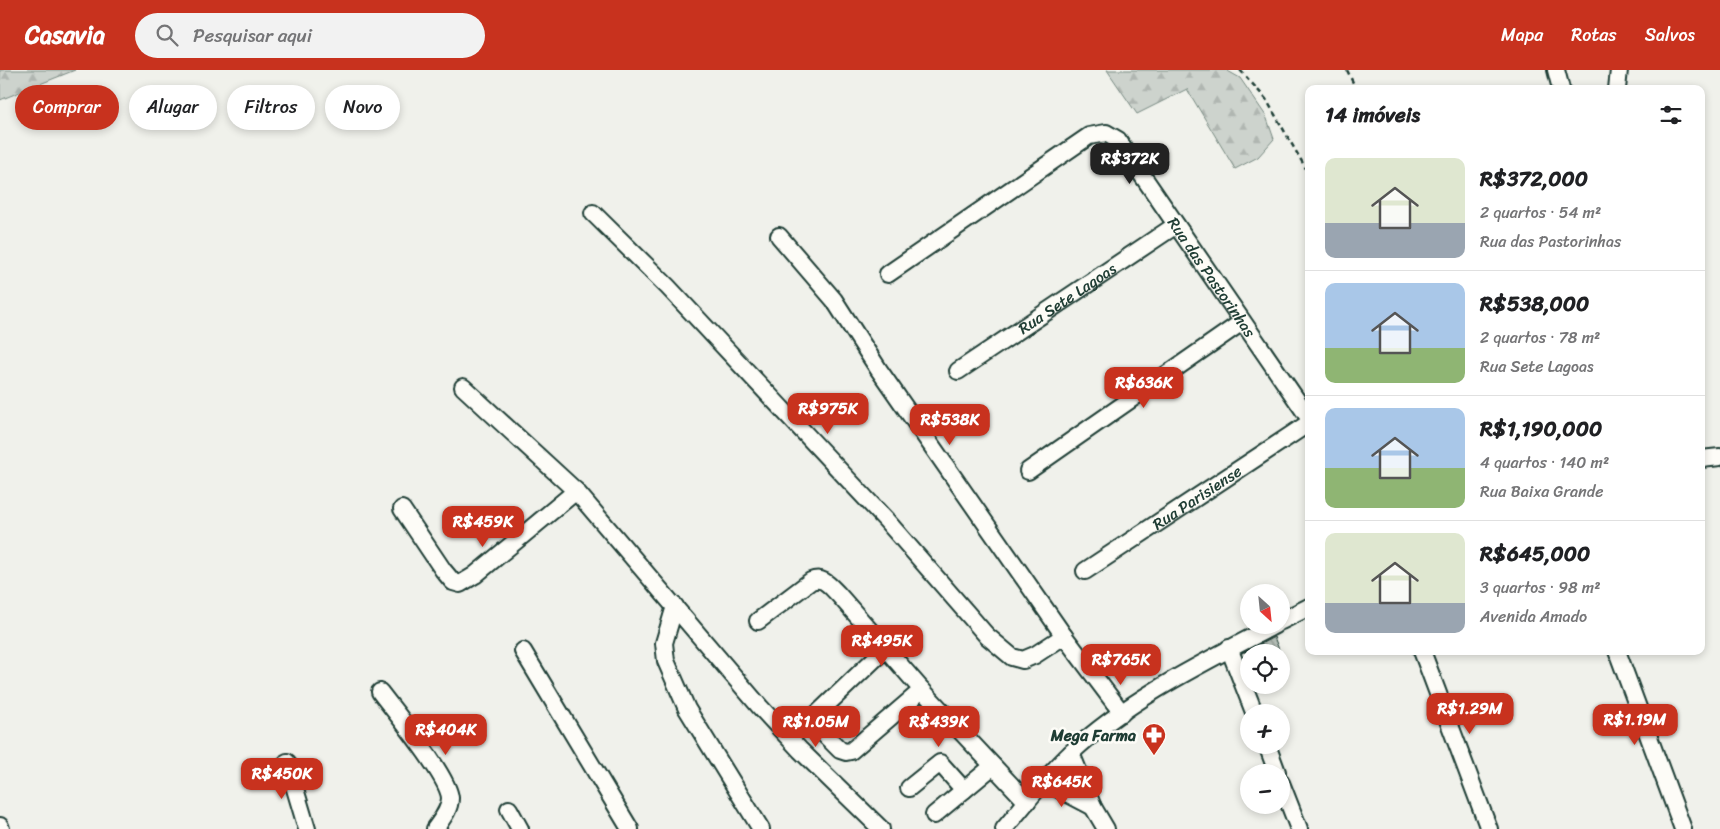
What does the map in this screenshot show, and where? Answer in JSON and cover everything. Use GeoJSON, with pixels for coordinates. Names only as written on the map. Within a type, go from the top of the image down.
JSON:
{"type":"FeatureCollection","features":[{"type":"Feature","properties":{"kind":"street"},"geometry":{"type":"LineString","coordinates":[[1556,70],[1560,85]]}},
{"type":"Feature","properties":{"kind":"street"},"geometry":{"type":"LineString","coordinates":[[1617,85],[1619,70]]}},
{"type":"Feature","properties":{"kind":"street","name":"Rua das Pastorinhas"},"geometry":{"type":"LineString","coordinates":[[888,274],[1089,136],[1106,133],[1118,140],[1305,412]]}},
{"type":"Feature","properties":{"kind":"street"},"geometry":{"type":"LineString","coordinates":[[593,213],[668,287],[880,512],[988,636],[1012,657],[1023,660],[1036,655],[1064,636]]}},
{"type":"Feature","properties":{"kind":"street","name":"Rua Sete Lagoas"},"geometry":{"type":"LineString","coordinates":[[958,371],[1176,225]]}},
{"type":"Feature","properties":{"kind":"street"},"geometry":{"type":"LineString","coordinates":[[778,236],[834,300],[879,370],[1064,636],[1122,713]]}},
{"type":"Feature","properties":{"kind":"street"},"geometry":{"type":"LineString","coordinates":[[1028,471],[1242,322]]}},
{"type":"Feature","properties":{"kind":"street"},"geometry":{"type":"LineString","coordinates":[[463,387],[576,491],[760,707],[800,750],[881,829]]}},
{"type":"Feature","properties":{"kind":"street","name":"Rua Parisiense"},"geometry":{"type":"LineString","coordinates":[[1085,571],[1305,426]]}},
{"type":"Feature","properties":{"kind":"street"},"geometry":{"type":"LineString","coordinates":[[1705,459],[1720,457]]}},
{"type":"Feature","properties":{"kind":"street"},"geometry":{"type":"LineString","coordinates":[[402,509],[443,570],[453,582],[460,584],[475,575],[576,491]]}},
{"type":"Feature","properties":{"kind":"street"},"geometry":{"type":"LineString","coordinates":[[758,621],[810,581],[816,579],[823,580],[838,594],[922,690],[1027,802]]}},
{"type":"Feature","properties":{"kind":"street"},"geometry":{"type":"LineString","coordinates":[[675,606],[664,643],[666,661],[687,709],[761,829]]}},
{"type":"Feature","properties":{"kind":"street"},"geometry":{"type":"LineString","coordinates":[[1290,617],[1305,609]]}},
{"type":"Feature","properties":{"kind":"street"},"geometry":{"type":"LineString","coordinates":[[1004,829],[1071,753],[1122,713],[1142,698],[1257,634]]}},
{"type":"Feature","properties":{"kind":"street"},"geometry":{"type":"LineString","coordinates":[[886,648],[818,714],[816,720],[817,727],[840,750],[851,751],[922,690]]}},
{"type":"Feature","properties":{"kind":"street"},"geometry":{"type":"LineString","coordinates":[[1230,648],[1251,704]]}},
{"type":"Feature","properties":{"kind":"street"},"geometry":{"type":"LineString","coordinates":[[523,651],[630,829]]}},
{"type":"Feature","properties":{"kind":"street"},"geometry":{"type":"LineString","coordinates":[[1424,655],[1489,829]]}},
{"type":"Feature","properties":{"kind":"street"},"geometry":{"type":"LineString","coordinates":[[1618,655],[1683,829]]}},
{"type":"Feature","properties":{"kind":"street"},"geometry":{"type":"LineString","coordinates":[[380,692],[420,744],[445,784],[450,797],[447,811],[435,829]]}},
{"type":"Feature","properties":{"kind":"street"},"geometry":{"type":"LineString","coordinates":[[1071,753],[1092,807],[1106,829]]}},
{"type":"Feature","properties":{"kind":"street"},"geometry":{"type":"LineString","coordinates":[[287,762],[307,829]]}},
{"type":"Feature","properties":{"kind":"street"},"geometry":{"type":"LineString","coordinates":[[909,788],[940,763],[964,790]]}},
{"type":"Feature","properties":{"kind":"street"},"geometry":{"type":"LineString","coordinates":[[934,815],[993,766]]}},
{"type":"Feature","properties":{"kind":"street"},"geometry":{"type":"LineString","coordinates":[[1045,782],[1092,807]]}},
{"type":"Feature","properties":{"kind":"street"},"geometry":{"type":"LineString","coordinates":[[1290,806],[1299,829]]}},
{"type":"Feature","properties":{"kind":"street"},"geometry":{"type":"LineString","coordinates":[[508,809],[520,829]]}},
{"type":"Feature","properties":{"kind":"path"},"geometry":{"type":"LineString","coordinates":[[1240,70],[1266,99],[1305,167]]}},
{"type":"Feature","properties":{"kind":"path"},"geometry":{"type":"LineString","coordinates":[[1347,70],[1354,85]]}},
{"type":"Feature","properties":{"kind":"green space"},"geometry":{"type":"Polygon","coordinates":[[[0,70],[75,70],[38,85],[15,85],[15,94],[0,100],[0,70]]]}},
{"type":"Feature","properties":{"kind":"green space"},"geometry":{"type":"Polygon","coordinates":[[[1107,70],[1226,70],[1240,78],[1266,116],[1274,139],[1258,157],[1235,169],[1187,89],[1137,114],[1107,70]]]}},
{"type":"Feature","properties":{"kind":"building"},"geometry":{"type":"Polygon","coordinates":[[[1274,637],[1277,644],[1261,644],[1274,637]]]}},
{"type":"Feature","properties":{"kind":"place","name":"Mega Farma"},"geometry":{"type":"Point","coordinates":[1154,756]}}]}
